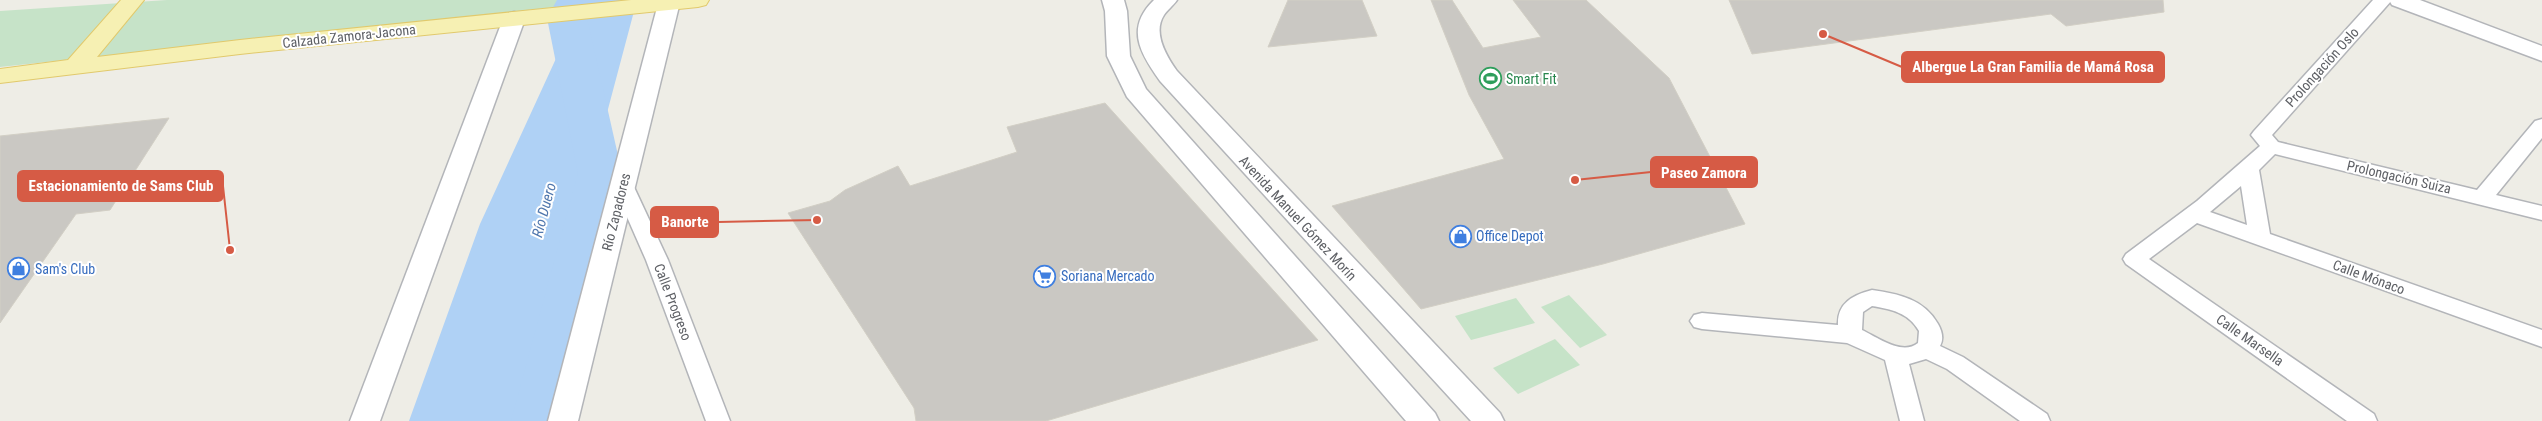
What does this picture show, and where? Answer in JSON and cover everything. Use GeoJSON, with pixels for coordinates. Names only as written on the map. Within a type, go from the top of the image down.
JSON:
{"type":"FeatureCollection","features":[{"type":"Feature","properties":{"kind":"main road"},"geometry":{"type":"LineString","coordinates":[[75,68],[133,0]]}},
{"type":"Feature","properties":{"kind":"main road","name":"Calzada Zamora-Jacona"},"geometry":{"type":"LineString","coordinates":[[0,76],[240,47],[698,0]]}},
{"type":"Feature","properties":{"kind":"street"},"geometry":{"type":"LineString","coordinates":[[1114,0],[1118,8],[1114,36],[1117,54],[1135,92],[1424,421]]}},
{"type":"Feature","properties":{"kind":"street","name":"Avenida Manuel Gómez Morín"},"geometry":{"type":"LineString","coordinates":[[1166,0],[1152,15],[1149,34],[1154,55],[1168,76],[1489,421]]}},
{"type":"Feature","properties":{"kind":"street","name":"Prolongación Oslo"},"geometry":{"type":"LineString","coordinates":[[2134,259],[2196,214],[2249,169],[2266,141],[2383,0]]}},
{"type":"Feature","properties":{"kind":"street"},"geometry":{"type":"LineString","coordinates":[[2400,0],[2542,54]]}},
{"type":"Feature","properties":{"kind":"street","name":"Río Zapadores"},"geometry":{"type":"LineString","coordinates":[[563,421],[623,185],[659,4]]}},
{"type":"Feature","properties":{"kind":"street"},"geometry":{"type":"LineString","coordinates":[[365,421],[514,19]]}},
{"type":"Feature","properties":{"kind":"street"},"geometry":{"type":"LineString","coordinates":[[2483,197],[2542,125]]}},
{"type":"Feature","properties":{"kind":"street","name":"Prolongación Suiza"},"geometry":{"type":"LineString","coordinates":[[2266,141],[2542,213]]}},
{"type":"Feature","properties":{"kind":"street"},"geometry":{"type":"LineString","coordinates":[[2249,169],[2260,239]]}},
{"type":"Feature","properties":{"kind":"street","name":"Calle Progreso"},"geometry":{"type":"LineString","coordinates":[[623,185],[657,260],[718,421]]}},
{"type":"Feature","properties":{"kind":"street","name":"Calle Mónaco"},"geometry":{"type":"LineString","coordinates":[[2196,214],[2260,239],[2542,339]]}},
{"type":"Feature","properties":{"kind":"street","name":"Calle Marsella"},"geometry":{"type":"LineString","coordinates":[[2134,259],[2365,421]]}},
{"type":"Feature","properties":{"kind":"street"},"geometry":{"type":"LineString","coordinates":[[1702,320],[1851,335],[1876,348],[1894,354],[1917,353],[1925,349],[1931,342],[1932,333],[1929,324],[1911,307],[1885,298],[1872,298],[1853,306],[1849,313],[1851,335]]}},
{"type":"Feature","properties":{"kind":"street"},"geometry":{"type":"LineString","coordinates":[[1925,349],[1956,363],[2038,421]]}},
{"type":"Feature","properties":{"kind":"street"},"geometry":{"type":"LineString","coordinates":[[1894,354],[1912,421]]}},
{"type":"Feature","properties":{"kind":"green space"},"geometry":{"type":"Polygon","coordinates":[[[167,0],[621,0],[0,67],[0,11],[167,0]]]}},
{"type":"Feature","properties":{"kind":"green space"},"geometry":{"type":"Polygon","coordinates":[[[1569,295],[1607,335],[1580,348],[1541,307],[1569,295]]]}},
{"type":"Feature","properties":{"kind":"green space"},"geometry":{"type":"Polygon","coordinates":[[[1516,298],[1535,323],[1471,340],[1455,316],[1516,298]]]}},
{"type":"Feature","properties":{"kind":"green space"},"geometry":{"type":"Polygon","coordinates":[[[1555,339],[1580,365],[1518,394],[1493,368],[1555,339]]]}},
{"type":"Feature","properties":{"kind":"water","name":"Río Duero"},"geometry":{"type":"Polygon","coordinates":[[[579,0],[637,0],[574,237],[533,421],[409,421],[480,224],[559,52],[579,0]]]}},
{"type":"Feature","properties":{"kind":"building"},"geometry":{"type":"Polygon","coordinates":[[[1288,0],[1362,0],[1377,36],[1268,47],[1288,0]]]}},
{"type":"Feature","properties":{"kind":"building"},"geometry":{"type":"Polygon","coordinates":[[[1431,0],[1452,0],[1483,48],[1541,37],[1513,0],[1586,0],[1669,78],[1745,224],[1603,264],[1421,309],[1332,206],[1504,159],[1469,95],[1431,0]]]}},
{"type":"Feature","properties":{"kind":"building"},"geometry":{"type":"Polygon","coordinates":[[[1729,0],[2163,0],[2164,12],[2066,26],[2051,14],[1752,54],[1729,0]]]}},
{"type":"Feature","properties":{"kind":"building","name":"Soriana Mercado"},"geometry":{"type":"Polygon","coordinates":[[[1105,103],[1318,340],[1046,421],[916,421],[914,408],[788,213],[830,201],[845,190],[898,166],[910,186],[1017,152],[1007,127],[1105,103]]]}},
{"type":"Feature","properties":{"kind":"building","name":"Sam's Club"},"geometry":{"type":"Polygon","coordinates":[[[169,118],[110,210],[76,214],[0,323],[0,136],[169,118]]]}},
{"type":"Feature","properties":{"kind":"waterway"},"geometry":{"type":"LineString","coordinates":[[538,421],[600,173],[567,18],[576,0]]}},
{"type":"Feature","properties":{"kind":"place","name":"Albergue La Gran Familia de Mamá Rosa"},"geometry":{"type":"Point","coordinates":[1823,34]}},
{"type":"Feature","properties":{"kind":"place","name":"Smart Fit"},"geometry":{"type":"Point","coordinates":[1490,79]}},
{"type":"Feature","properties":{"kind":"place","name":"Paseo Zamora"},"geometry":{"type":"Point","coordinates":[1575,180]}},
{"type":"Feature","properties":{"kind":"place","name":"Banorte"},"geometry":{"type":"Point","coordinates":[817,220]}},
{"type":"Feature","properties":{"kind":"place","name":"Office Depot"},"geometry":{"type":"Point","coordinates":[1460,236]}},
{"type":"Feature","properties":{"kind":"place","name":"Estacionamiento de Sams Club"},"geometry":{"type":"Point","coordinates":[230,250]}},
{"type":"Feature","properties":{"kind":"place","name":"Sam's Club"},"geometry":{"type":"Point","coordinates":[19,269]}},
{"type":"Feature","properties":{"kind":"place","name":"Soriana Mercado"},"geometry":{"type":"Point","coordinates":[1045,276]}}]}
